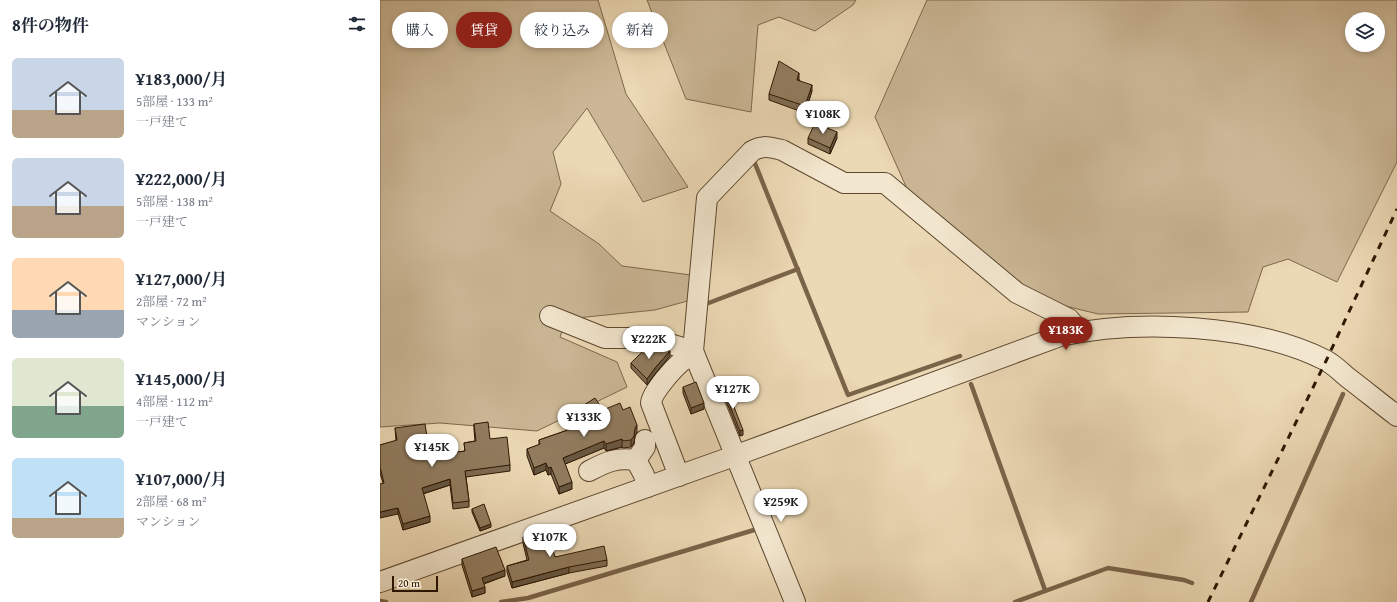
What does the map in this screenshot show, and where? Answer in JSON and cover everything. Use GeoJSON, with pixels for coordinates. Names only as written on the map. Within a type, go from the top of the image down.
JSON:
{"type":"FeatureCollection","features":[{"type":"Feature","properties":{"kind":"street"},"geometry":{"type":"LineString","coordinates":[[796,602],[694,352],[707,198],[752,151],[758,147],[782,150],[844,183],[885,183],[1017,293],[1069,319],[1080,332]]}},
{"type":"Feature","properties":{"kind":"street"},"geometry":{"type":"LineString","coordinates":[[550,316],[605,338],[650,338],[694,352]]}},
{"type":"Feature","properties":{"kind":"street"},"geometry":{"type":"LineString","coordinates":[[380,582],[679,476],[1060,336],[1080,332],[1138,327],[1181,328],[1231,332],[1280,342],[1326,361],[1397,416]]}},
{"type":"Feature","properties":{"kind":"street"},"geometry":{"type":"LineString","coordinates":[[679,476],[652,403],[652,397],[656,390],[681,362],[694,352]]}},
{"type":"Feature","properties":{"kind":"street"},"geometry":{"type":"LineString","coordinates":[[636,460],[645,447],[645,440]]}},
{"type":"Feature","properties":{"kind":"street"},"geometry":{"type":"LineString","coordinates":[[589,471],[609,461],[627,459],[636,460]]}},
{"type":"Feature","properties":{"kind":"street"},"geometry":{"type":"LineString","coordinates":[[636,460],[644,475],[648,487]]}},
{"type":"Feature","properties":{"kind":"shaded area"},"geometry":{"type":"Polygon","coordinates":[[[380,0],[598,0],[602,12],[520,12],[520,48],[604,48],[604,20],[626,94],[688,187],[643,202],[587,108],[553,152],[561,184],[550,211],[599,244],[622,266],[691,275],[691,300],[655,310],[567,319],[560,337],[617,362],[627,387],[537,431],[440,423],[380,427],[380,0]]]}},
{"type":"Feature","properties":{"kind":"shaded area"},"geometry":{"type":"Polygon","coordinates":[[[647,0],[856,0],[853,5],[815,31],[779,17],[758,25],[751,112],[686,99],[666,48],[668,48],[668,12],[652,12],[647,0]]]}},
{"type":"Feature","properties":{"kind":"shaded area"},"geometry":{"type":"Polygon","coordinates":[[[927,0],[1397,0],[1397,162],[1337,282],[1288,259],[1263,267],[1248,312],[1098,314],[1041,300],[908,191],[875,117],[927,0]]]}},
{"type":"Feature","properties":{"kind":"building"},"geometry":{"type":"Polygon","coordinates":[[[779,61],[799,73],[797,80],[812,85],[805,106],[769,94],[779,61]]]}},
{"type":"Feature","properties":{"kind":"building"},"geometry":{"type":"Polygon","coordinates":[[[815,123],[837,132],[830,148],[808,138],[815,123]]]}},
{"type":"Feature","properties":{"kind":"building"},"geometry":{"type":"Polygon","coordinates":[[[650,344],[655,348],[657,347],[670,351],[647,379],[631,363],[650,344]]]}},
{"type":"Feature","properties":{"kind":"building"},"geometry":{"type":"Polygon","coordinates":[[[696,382],[704,403],[691,408],[683,387],[696,382]]]}},
{"type":"Feature","properties":{"kind":"building"},"geometry":{"type":"Polygon","coordinates":[[[727,389],[743,430],[740,431],[724,391],[727,389]]]}},
{"type":"Feature","properties":{"kind":"building"},"geometry":{"type":"Polygon","coordinates":[[[595,398],[603,410],[620,403],[623,410],[630,407],[637,425],[634,436],[631,440],[623,441],[622,439],[606,444],[604,441],[563,458],[572,482],[559,487],[551,467],[548,468],[546,463],[534,468],[527,449],[540,444],[539,440],[565,431],[582,423],[580,420],[592,416],[584,405],[595,398]]]}},
{"type":"Feature","properties":{"kind":"building"},"geometry":{"type":"Polygon","coordinates":[[[488,422],[490,439],[507,437],[510,465],[465,471],[469,501],[453,503],[450,479],[422,488],[430,516],[403,524],[398,508],[380,512],[380,484],[384,483],[380,467],[380,445],[397,440],[395,428],[425,424],[430,456],[465,451],[464,443],[476,441],[474,424],[488,422]]]}},
{"type":"Feature","properties":{"kind":"building"},"geometry":{"type":"Polygon","coordinates":[[[484,504],[491,524],[480,528],[472,509],[484,504]]]}},
{"type":"Feature","properties":{"kind":"building"},"geometry":{"type":"Polygon","coordinates":[[[547,529],[555,557],[604,546],[607,560],[569,567],[512,582],[507,566],[529,560],[523,537],[547,529]]]}},
{"type":"Feature","properties":{"kind":"building"},"geometry":{"type":"Polygon","coordinates":[[[496,547],[505,570],[482,578],[485,587],[472,591],[462,559],[496,547]]]}},
{"type":"Feature","properties":{"kind":"waterway"},"geometry":{"type":"LineString","coordinates":[[754,161],[848,395],[960,356]]}},
{"type":"Feature","properties":{"kind":"waterway"},"geometry":{"type":"LineString","coordinates":[[706,304],[798,269]]}},
{"type":"Feature","properties":{"kind":"waterway"},"geometry":{"type":"LineString","coordinates":[[971,384],[1045,590]]}},
{"type":"Feature","properties":{"kind":"waterway"},"geometry":{"type":"LineString","coordinates":[[1251,602],[1343,394]]}},
{"type":"Feature","properties":{"kind":"waterway"},"geometry":{"type":"LineString","coordinates":[[501,602],[528,598],[754,530]]}},
{"type":"Feature","properties":{"kind":"waterway"},"geometry":{"type":"LineString","coordinates":[[1015,602],[1108,568],[1184,580],[1192,583]]}},
{"type":"Feature","properties":{"kind":"waterway"},"geometry":{"type":"LineString","coordinates":[[380,601],[386,602]]}},
{"type":"Feature","properties":{"kind":"railway"},"geometry":{"type":"LineString","coordinates":[[1208,602],[1326,361],[1397,209]]}}]}
